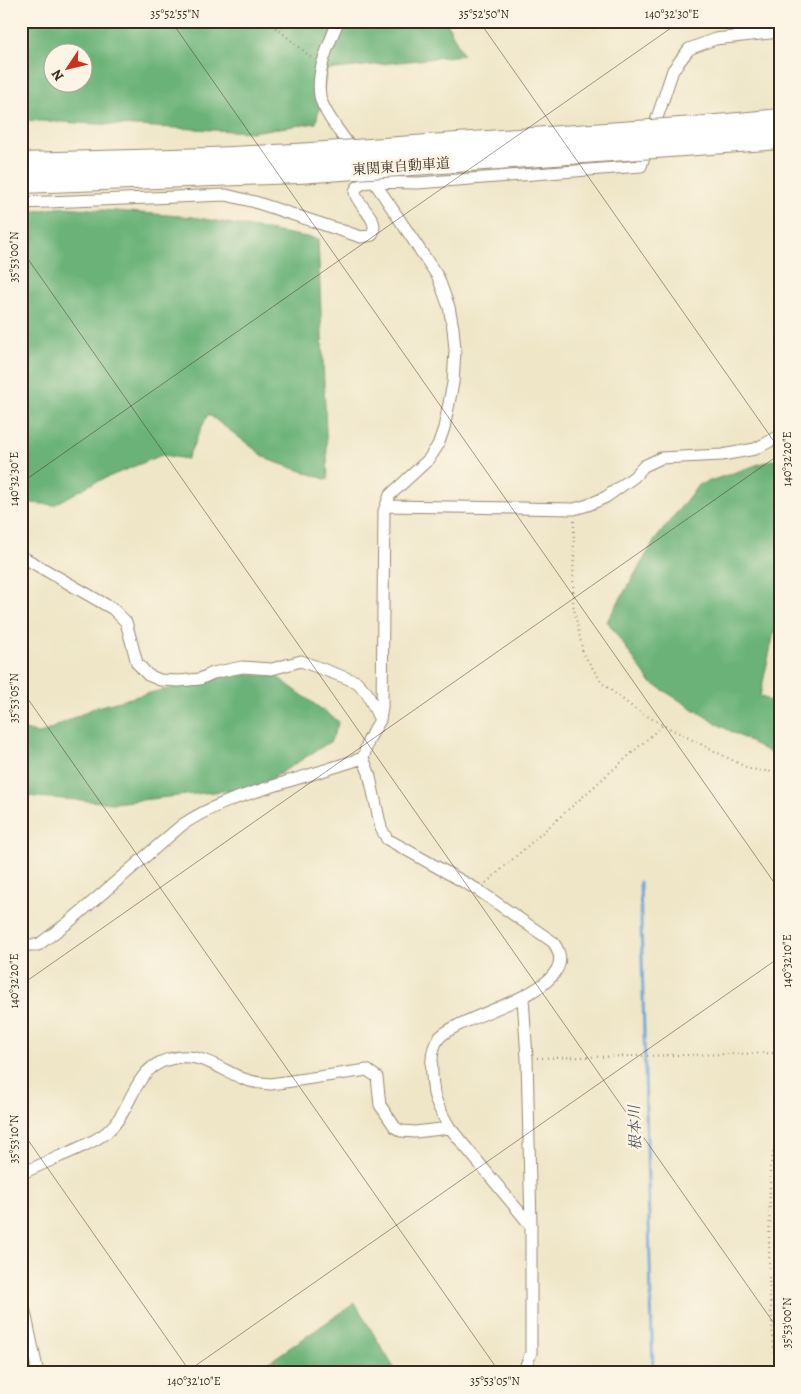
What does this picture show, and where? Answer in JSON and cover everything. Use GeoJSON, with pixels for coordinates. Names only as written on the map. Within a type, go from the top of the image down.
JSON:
{"type":"FeatureCollection","features":[{"type":"Feature","properties":{"kind":"highway","name":"東関東自動車道"},"geometry":{"type":"LineString","coordinates":[[696,136],[780,120]]}},
{"type":"Feature","properties":{"kind":"highway","name":"東関東自動車道"},"geometry":{"type":"LineString","coordinates":[[21,182],[696,136],[780,139]]}},
{"type":"Feature","properties":{"kind":"highway","name":"東関東自動車道"},"geometry":{"type":"LineString","coordinates":[[21,163],[200,158],[298,163]]}},
{"type":"Feature","properties":{"kind":"street"},"geometry":{"type":"LineString","coordinates":[[338,21],[321,66],[320,97],[328,113],[438,277],[449,307],[455,350],[453,383],[444,428],[438,445],[429,459],[390,495],[384,511],[382,707],[380,720],[369,739],[363,758],[369,773],[381,828],[388,839],[478,890],[553,942],[559,950],[560,961],[558,970],[550,980],[523,998],[455,1026],[439,1038],[433,1052],[435,1095],[450,1128],[532,1226]]}},
{"type":"Feature","properties":{"kind":"street"},"geometry":{"type":"LineString","coordinates":[[21,203],[226,195],[255,202],[361,237],[372,235],[375,226],[356,197],[355,192],[356,188],[361,184],[368,182],[418,183],[641,166],[673,70],[689,50],[715,39],[780,32]]}},
{"type":"Feature","properties":{"kind":"street"},"geometry":{"type":"LineString","coordinates":[[386,506],[574,509],[588,506],[606,497],[634,477],[644,466],[661,458],[722,455],[755,449],[780,436]]}},
{"type":"Feature","properties":{"kind":"street"},"geometry":{"type":"LineString","coordinates":[[21,556],[113,609],[126,622],[137,663],[148,675],[160,680],[179,681],[200,679],[213,673],[242,667],[272,668],[301,661],[357,682],[367,693],[380,720]]}},
{"type":"Feature","properties":{"kind":"street"},"geometry":{"type":"LineString","coordinates":[[21,945],[38,945],[69,922],[198,814],[213,806],[257,791],[363,758]]}},
{"type":"Feature","properties":{"kind":"street"},"geometry":{"type":"LineString","coordinates":[[523,998],[527,1058],[532,1226],[531,1353],[523,1373]]}},
{"type":"Feature","properties":{"kind":"street"},"geometry":{"type":"LineString","coordinates":[[21,1174],[93,1142],[107,1132],[122,1116],[134,1088],[144,1075],[161,1062],[182,1057],[202,1060],[250,1081],[271,1084],[367,1070],[377,1077],[380,1105],[395,1127],[401,1131],[415,1132],[450,1128]]}},
{"type":"Feature","properties":{"kind":"street"},"geometry":{"type":"LineString","coordinates":[[21,1302],[25,1312],[38,1373]]}},
{"type":"Feature","properties":{"kind":"path"},"geometry":{"type":"LineString","coordinates":[[268,21],[321,66]]}},
{"type":"Feature","properties":{"kind":"path"},"geometry":{"type":"LineString","coordinates":[[301,21],[326,26]]}},
{"type":"Feature","properties":{"kind":"path"},"geometry":{"type":"LineString","coordinates":[[574,509],[573,604],[583,653],[602,683],[635,709],[750,769],[780,773]]}},
{"type":"Feature","properties":{"kind":"path"},"geometry":{"type":"LineString","coordinates":[[478,890],[663,725]]}},
{"type":"Feature","properties":{"kind":"path"},"geometry":{"type":"LineString","coordinates":[[527,1058],[780,1053]]}},
{"type":"Feature","properties":{"kind":"path"},"geometry":{"type":"LineString","coordinates":[[780,1123],[770,1168],[769,1279],[774,1354],[780,1365]]}},
{"type":"Feature","properties":{"kind":"green space"},"geometry":{"type":"Polygon","coordinates":[[[21,21],[446,21],[463,55],[327,70],[316,123],[251,132],[21,120],[21,21]]]}},
{"type":"Feature","properties":{"kind":"green space"},"geometry":{"type":"Polygon","coordinates":[[[64,207],[193,217],[318,239],[328,480],[269,460],[208,414],[187,459],[162,455],[91,484],[54,505],[21,502],[21,213],[64,207]]]}},
{"type":"Feature","properties":{"kind":"green space"},"geometry":{"type":"Polygon","coordinates":[[[771,460],[780,461],[780,615],[775,628],[760,696],[780,706],[780,758],[719,725],[650,682],[607,621],[655,540],[698,485],[771,460]]]}},
{"type":"Feature","properties":{"kind":"green space"},"geometry":{"type":"Polygon","coordinates":[[[236,674],[276,676],[339,722],[331,741],[259,787],[114,803],[26,796],[21,810],[21,729],[40,734],[94,708],[145,694],[236,674]]]}},
{"type":"Feature","properties":{"kind":"green space"},"geometry":{"type":"Polygon","coordinates":[[[355,1303],[397,1373],[253,1373],[355,1303]]]}},
{"type":"Feature","properties":{"kind":"waterway","name":"根本川"},"geometry":{"type":"LineString","coordinates":[[640,882],[653,1373]]}}]}
